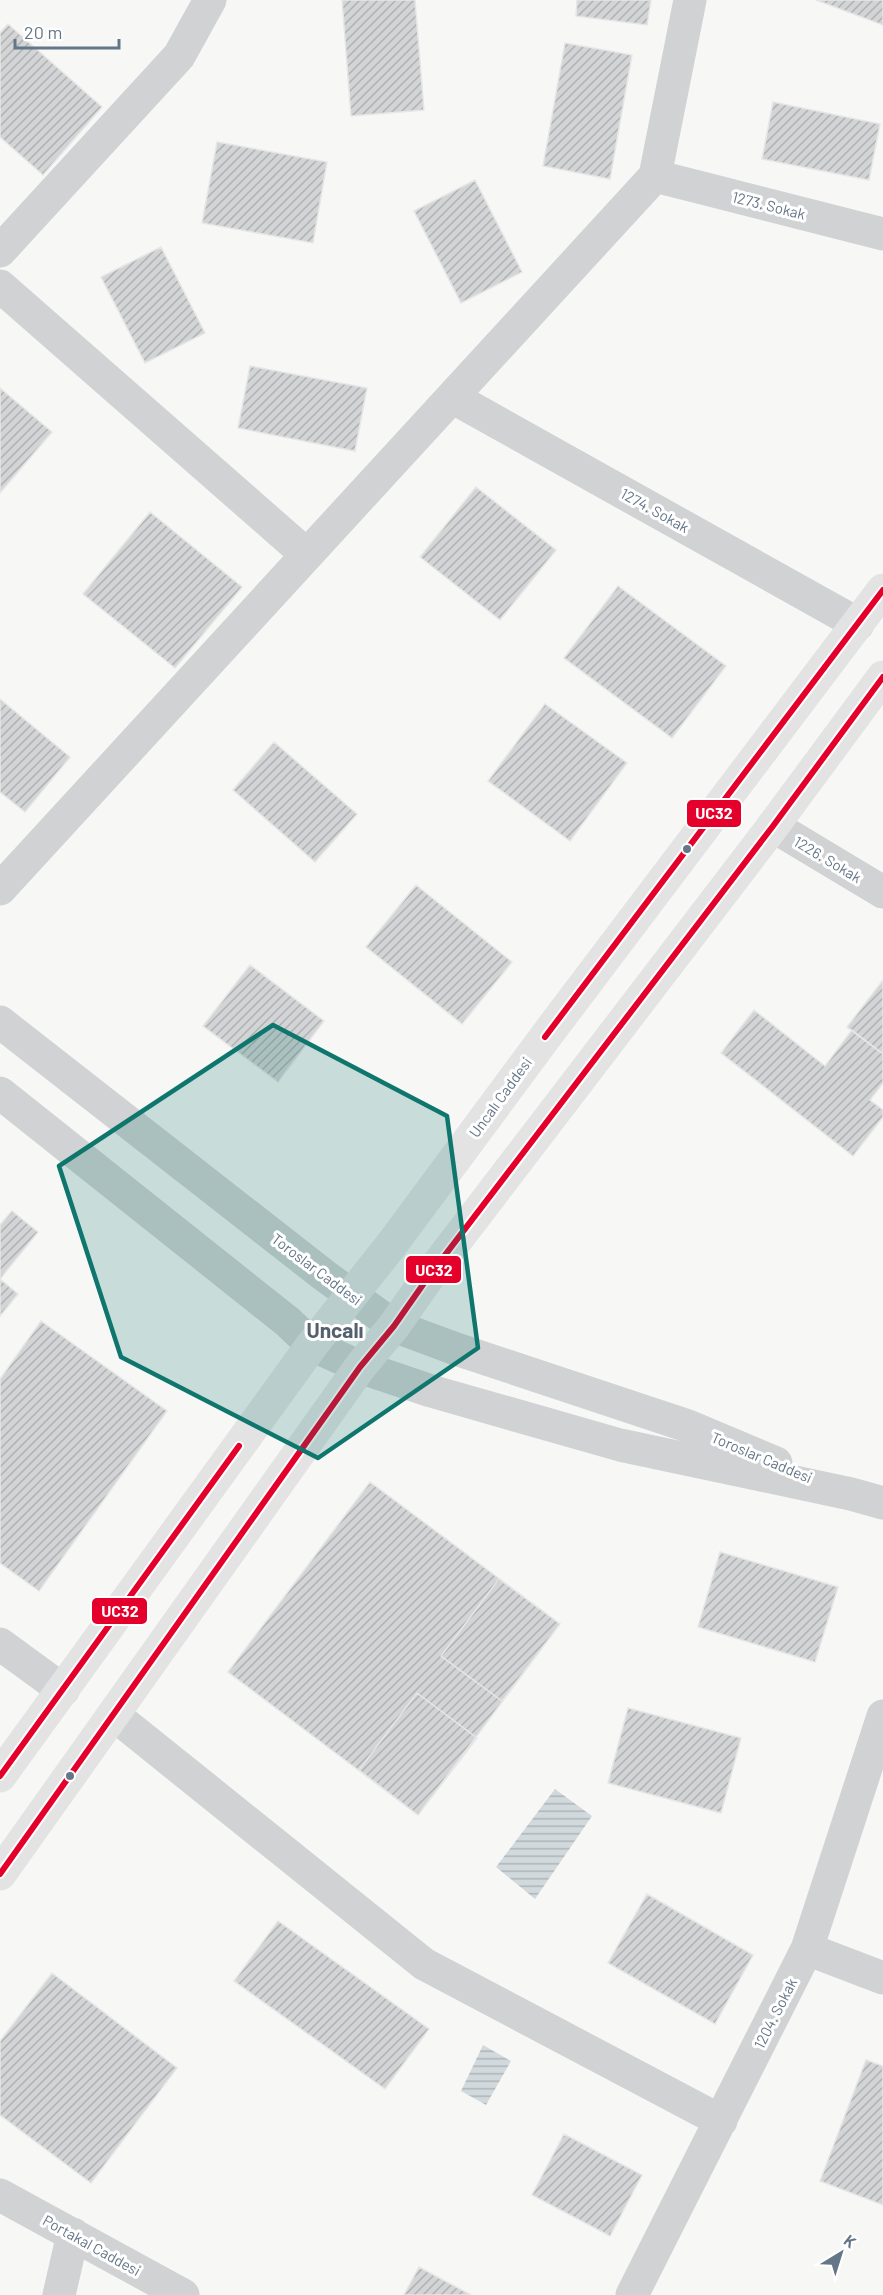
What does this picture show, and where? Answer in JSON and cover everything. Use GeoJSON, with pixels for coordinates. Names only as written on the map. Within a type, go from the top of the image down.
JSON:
{"type":"FeatureCollection","features":[{"type":"Feature","properties":{"kind":"main road","name":"Uncalı Caddesi"},"geometry":{"type":"LineString","coordinates":[[0,1776],[312,1345],[392,1244],[883,590]]}},
{"type":"Feature","properties":{"kind":"main road"},"geometry":{"type":"LineString","coordinates":[[0,1874],[360,1367],[394,1326],[429,1276],[773,826],[883,677]]}},
{"type":"Feature","properties":{"kind":"street"},"geometry":{"type":"LineString","coordinates":[[0,251],[179,56],[210,0]]}},
{"type":"Feature","properties":{"kind":"street"},"geometry":{"type":"LineString","coordinates":[[0,889],[655,176],[690,0]]}},
{"type":"Feature","properties":{"kind":"street","name":"1273. Sokak"},"geometry":{"type":"LineString","coordinates":[[655,176],[883,234]]}},
{"type":"Feature","properties":{"kind":"street"},"geometry":{"type":"LineString","coordinates":[[0,286],[307,555]]}},
{"type":"Feature","properties":{"kind":"street","name":"1274. Sokak"},"geometry":{"type":"LineString","coordinates":[[452,397],[858,624]]}},
{"type":"Feature","properties":{"kind":"street","name":"1226. Sokak"},"geometry":{"type":"LineString","coordinates":[[773,826],[883,891]]}},
{"type":"Feature","properties":{"kind":"street","name":"Toroslar Caddesi"},"geometry":{"type":"LineString","coordinates":[[0,1022],[350,1295],[394,1326],[456,1349],[688,1426],[851,1494]]}},
{"type":"Feature","properties":{"kind":"street","name":"Toroslar Caddesi"},"geometry":{"type":"LineString","coordinates":[[0,1093],[288,1322],[312,1345],[360,1367],[431,1391],[620,1445],[851,1494],[883,1503]]}},
{"type":"Feature","properties":{"kind":"street"},"geometry":{"type":"LineString","coordinates":[[0,1644],[63,1690]]}},
{"type":"Feature","properties":{"kind":"street"},"geometry":{"type":"LineString","coordinates":[[114,1715],[424,1964],[721,2121]]}},
{"type":"Feature","properties":{"kind":"street","name":"1204. Sokak"},"geometry":{"type":"LineString","coordinates":[[632,2295],[807,1949],[883,1716]]}},
{"type":"Feature","properties":{"kind":"street"},"geometry":{"type":"LineString","coordinates":[[807,1949],[883,1978]]}},
{"type":"Feature","properties":{"kind":"street","name":"Portakal Caddesi"},"geometry":{"type":"LineString","coordinates":[[0,2195],[183,2295]]}},
{"type":"Feature","properties":{"kind":"street"},"geometry":{"type":"LineString","coordinates":[[59,2295],[73,2234]]}},
{"type":"Feature","properties":{"kind":"highlighted area"},"geometry":{"type":"Polygon","coordinates":[[[273,1025],[447,1116],[478,1348],[318,1458],[121,1357],[59,1166],[273,1025]]]}},
{"type":"Feature","properties":{"kind":"shaded area"},"geometry":{"type":"Polygon","coordinates":[[[555,1789],[592,1816],[535,1899],[496,1867],[555,1789]]]}},
{"type":"Feature","properties":{"kind":"shaded area"},"geometry":{"type":"Polygon","coordinates":[[[483,2045],[511,2061],[486,2105],[461,2091],[483,2045]]]}},
{"type":"Feature","properties":{"kind":"building"},"geometry":{"type":"Polygon","coordinates":[[[342,0],[415,0],[424,110],[351,116],[342,0]]]}},
{"type":"Feature","properties":{"kind":"building"},"geometry":{"type":"Polygon","coordinates":[[[577,0],[651,0],[647,25],[576,16],[577,0]]]}},
{"type":"Feature","properties":{"kind":"building"},"geometry":{"type":"Polygon","coordinates":[[[816,0],[883,0],[883,25],[816,0]]]}},
{"type":"Feature","properties":{"kind":"building"},"geometry":{"type":"Polygon","coordinates":[[[8,24],[102,107],[43,175],[0,137],[0,33],[8,24]]]}},
{"type":"Feature","properties":{"kind":"building"},"geometry":{"type":"Polygon","coordinates":[[[565,43],[632,55],[610,179],[543,166],[565,43]]]}},
{"type":"Feature","properties":{"kind":"building"},"geometry":{"type":"Polygon","coordinates":[[[773,102],[880,124],[869,180],[762,159],[773,102]]]}},
{"type":"Feature","properties":{"kind":"building"},"geometry":{"type":"Polygon","coordinates":[[[217,142],[327,162],[313,243],[202,223],[217,142]]]}},
{"type":"Feature","properties":{"kind":"building"},"geometry":{"type":"Polygon","coordinates":[[[475,180],[522,272],[461,303],[414,211],[475,180]]]}},
{"type":"Feature","properties":{"kind":"building"},"geometry":{"type":"Polygon","coordinates":[[[161,247],[205,333],[145,363],[101,277],[161,247]]]}},
{"type":"Feature","properties":{"kind":"building"},"geometry":{"type":"Polygon","coordinates":[[[250,366],[367,388],[355,451],[238,428],[250,366]]]}},
{"type":"Feature","properties":{"kind":"building"},"geometry":{"type":"Polygon","coordinates":[[[0,388],[52,432],[0,493],[0,388]]]}},
{"type":"Feature","properties":{"kind":"building"},"geometry":{"type":"Polygon","coordinates":[[[476,487],[556,550],[500,620],[420,557],[476,487]]]}},
{"type":"Feature","properties":{"kind":"building"},"geometry":{"type":"Polygon","coordinates":[[[150,512],[242,587],[175,668],[83,594],[150,512]]]}},
{"type":"Feature","properties":{"kind":"building"},"geometry":{"type":"Polygon","coordinates":[[[618,586],[726,666],[672,738],[564,658],[618,586]]]}},
{"type":"Feature","properties":{"kind":"building"},"geometry":{"type":"Polygon","coordinates":[[[0,699],[70,757],[25,812],[0,792],[0,699]]]}},
{"type":"Feature","properties":{"kind":"building"},"geometry":{"type":"Polygon","coordinates":[[[545,704],[627,763],[570,841],[488,781],[545,704]]]}},
{"type":"Feature","properties":{"kind":"building"},"geometry":{"type":"Polygon","coordinates":[[[274,742],[357,814],[315,862],[233,790],[274,742]]]}},
{"type":"Feature","properties":{"kind":"building"},"geometry":{"type":"Polygon","coordinates":[[[416,885],[512,962],[462,1024],[366,947],[416,885]]]}},
{"type":"Feature","properties":{"kind":"building"},"geometry":{"type":"Polygon","coordinates":[[[250,965],[324,1021],[278,1082],[203,1026],[250,965]]]}},
{"type":"Feature","properties":{"kind":"building"},"geometry":{"type":"Polygon","coordinates":[[[883,980],[883,1054],[847,1027],[883,980]]]}},
{"type":"Feature","properties":{"kind":"building"},"geometry":{"type":"Polygon","coordinates":[[[754,1010],[825,1066],[852,1030],[883,1054],[883,1083],[870,1100],[883,1110],[883,1117],[853,1156],[721,1053],[754,1010]]]}},
{"type":"Feature","properties":{"kind":"building"},"geometry":{"type":"Polygon","coordinates":[[[12,1211],[38,1232],[0,1279],[0,1225],[12,1211]]]}},
{"type":"Feature","properties":{"kind":"building"},"geometry":{"type":"Polygon","coordinates":[[[0,1279],[18,1294],[0,1316],[0,1279]]]}},
{"type":"Feature","properties":{"kind":"building"},"geometry":{"type":"Polygon","coordinates":[[[41,1321],[167,1411],[39,1591],[0,1563],[0,1379],[41,1321]]]}},
{"type":"Feature","properties":{"kind":"building"},"geometry":{"type":"Polygon","coordinates":[[[370,1482],[560,1624],[418,1815],[228,1672],[370,1482]]]}},
{"type":"Feature","properties":{"kind":"building"},"geometry":{"type":"Polygon","coordinates":[[[720,1552],[838,1587],[815,1662],[698,1627],[720,1552]]]}},
{"type":"Feature","properties":{"kind":"building"},"geometry":{"type":"Polygon","coordinates":[[[499,1579],[560,1624],[502,1701],[441,1656],[499,1579]]]}},
{"type":"Feature","properties":{"kind":"building"},"geometry":{"type":"Polygon","coordinates":[[[417,1693],[477,1738],[418,1815],[359,1770],[417,1693]]]}},
{"type":"Feature","properties":{"kind":"building"},"geometry":{"type":"Polygon","coordinates":[[[628,1708],[741,1738],[721,1813],[608,1783],[628,1708]]]}},
{"type":"Feature","properties":{"kind":"building"},"geometry":{"type":"Polygon","coordinates":[[[647,1894],[753,1955],[715,2024],[608,1963],[647,1894]]]}},
{"type":"Feature","properties":{"kind":"building"},"geometry":{"type":"Polygon","coordinates":[[[278,1921],[429,2029],[385,2089],[234,1981],[278,1921]]]}},
{"type":"Feature","properties":{"kind":"building"},"geometry":{"type":"Polygon","coordinates":[[[52,1973],[177,2068],[91,2183],[0,2115],[0,2041],[52,1973]]]}},
{"type":"Feature","properties":{"kind":"building"},"geometry":{"type":"Polygon","coordinates":[[[866,2060],[883,2066],[883,2205],[820,2181],[866,2060]]]}},
{"type":"Feature","properties":{"kind":"building"},"geometry":{"type":"Polygon","coordinates":[[[564,2134],[642,2175],[610,2236],[532,2195],[564,2134]]]}},
{"type":"Feature","properties":{"kind":"building"},"geometry":{"type":"Polygon","coordinates":[[[419,2267],[471,2295],[404,2295],[419,2267]]]}},
{"type":"Feature","properties":{"kind":"transit line","name":"UC32"},"geometry":{"type":"LineString","coordinates":[[545,1037],[883,590]]}},
{"type":"Feature","properties":{"kind":"transit line","name":"UC32"},"geometry":{"type":"LineString","coordinates":[[0,1874],[360,1367],[394,1326],[429,1276],[773,826],[883,677]]}},
{"type":"Feature","properties":{"kind":"transit line","name":"UC32"},"geometry":{"type":"LineString","coordinates":[[0,1776],[239,1446]]}},
{"type":"Feature","properties":{"kind":"district","name":"Uncalı"},"geometry":{"type":"Point","coordinates":[335,1329]}}]}
